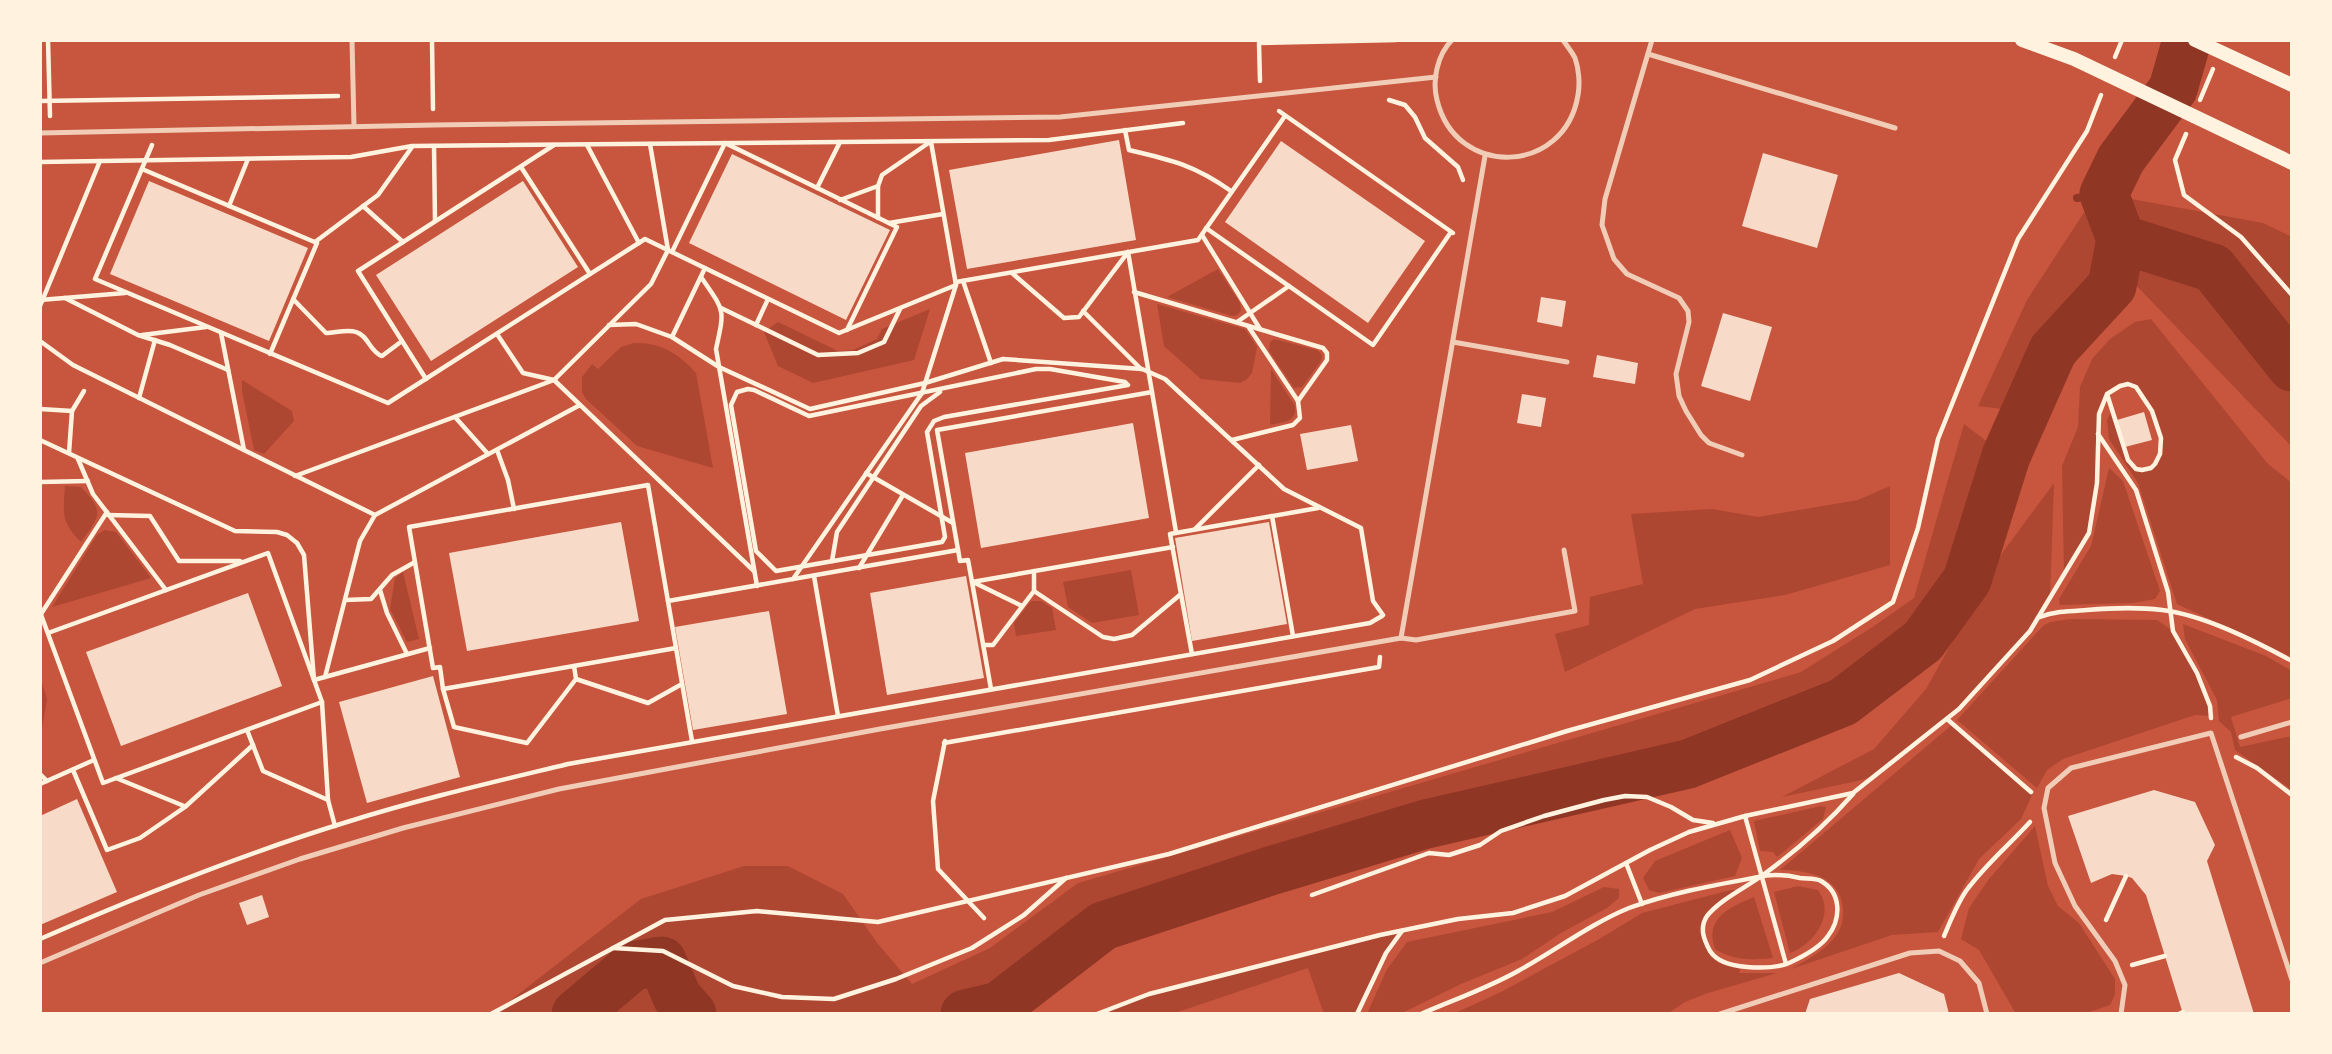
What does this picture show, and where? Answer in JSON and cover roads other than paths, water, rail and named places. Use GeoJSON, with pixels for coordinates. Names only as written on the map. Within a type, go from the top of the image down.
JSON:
{"type":"FeatureCollection","features":[{"type":"Feature","properties":{"kind":"main road"},"geometry":{"type":"LineString","coordinates":[[2022,40],[2074,59],[2292,163]]}},
{"type":"Feature","properties":{"kind":"main road"},"geometry":{"type":"LineString","coordinates":[[2195,40],[2292,85]]}},
{"type":"Feature","properties":{"kind":"lane"},"geometry":{"type":"LineString","coordinates":[[352,40],[354,126]]}},
{"type":"Feature","properties":{"kind":"lane"},"geometry":{"type":"LineString","coordinates":[[1452,40],[1437,68],[1435,92],[1440,114],[1453,134],[1472,149],[1485,156],[1520,158],[1544,149],[1563,132],[1576,110],[1580,84],[1575,59],[1563,40]]}},
{"type":"Feature","properties":{"kind":"lane"},"geometry":{"type":"LineString","coordinates":[[1652,40],[1605,199],[1602,225],[1606,243],[1614,259],[1627,274],[1679,298],[1688,311],[1689,322],[1675,374],[1679,396],[1695,426],[1709,443],[1742,456]]}},
{"type":"Feature","properties":{"kind":"lane"},"geometry":{"type":"LineString","coordinates":[[1648,54],[1895,128]]}},
{"type":"Feature","properties":{"kind":"lane"},"geometry":{"type":"LineString","coordinates":[[40,133],[1060,117],[1436,77]]}},
{"type":"Feature","properties":{"kind":"lane"},"geometry":{"type":"LineString","coordinates":[[1401,638],[1485,156]]}},
{"type":"Feature","properties":{"kind":"lane"},"geometry":{"type":"LineString","coordinates":[[1453,342],[1567,362]]}},
{"type":"Feature","properties":{"kind":"lane"},"geometry":{"type":"LineString","coordinates":[[40,963],[200,895],[300,859],[403,828],[559,789],[950,716],[1401,638],[1416,640],[1575,611],[1564,550]]}},
{"type":"Feature","properties":{"kind":"lane"},"geometry":{"type":"LineString","coordinates":[[2241,737],[2292,722]]}},
{"type":"Feature","properties":{"kind":"lane"},"geometry":{"type":"LineString","coordinates":[[2121,1014],[2125,985],[2115,961],[2075,906],[2055,863],[2044,808],[2048,788],[2071,768],[2211,733],[2292,980]]}},
{"type":"Feature","properties":{"kind":"lane"},"geometry":{"type":"LineString","coordinates":[[1720,1014],[1910,953],[1939,951],[1961,961],[1979,983],[1987,1014]]}},
{"type":"Feature","properties":{"kind":"waterway"},"geometry":{"type":"LineString","coordinates":[[2187,40],[2173,89],[2121,159],[2104,194],[2121,239],[2213,268],[2292,367]]}},
{"type":"Feature","properties":{"kind":"waterway"},"geometry":{"type":"LineString","coordinates":[[2077,198],[2104,194]]}},
{"type":"Feature","properties":{"kind":"waterway"},"geometry":{"type":"LineString","coordinates":[[965,1014],[999,1006],[1103,926],[1270,871],[1426,824],[1688,764],[1843,702],[1923,641],[1967,580],[2006,456],[2053,350],[2112,286],[2121,239]]}},
{"type":"Feature","properties":{"kind":"waterway"},"geometry":{"type":"LineString","coordinates":[[576,1014],[633,966],[662,961],[677,997],[692,1014]]}}]}
